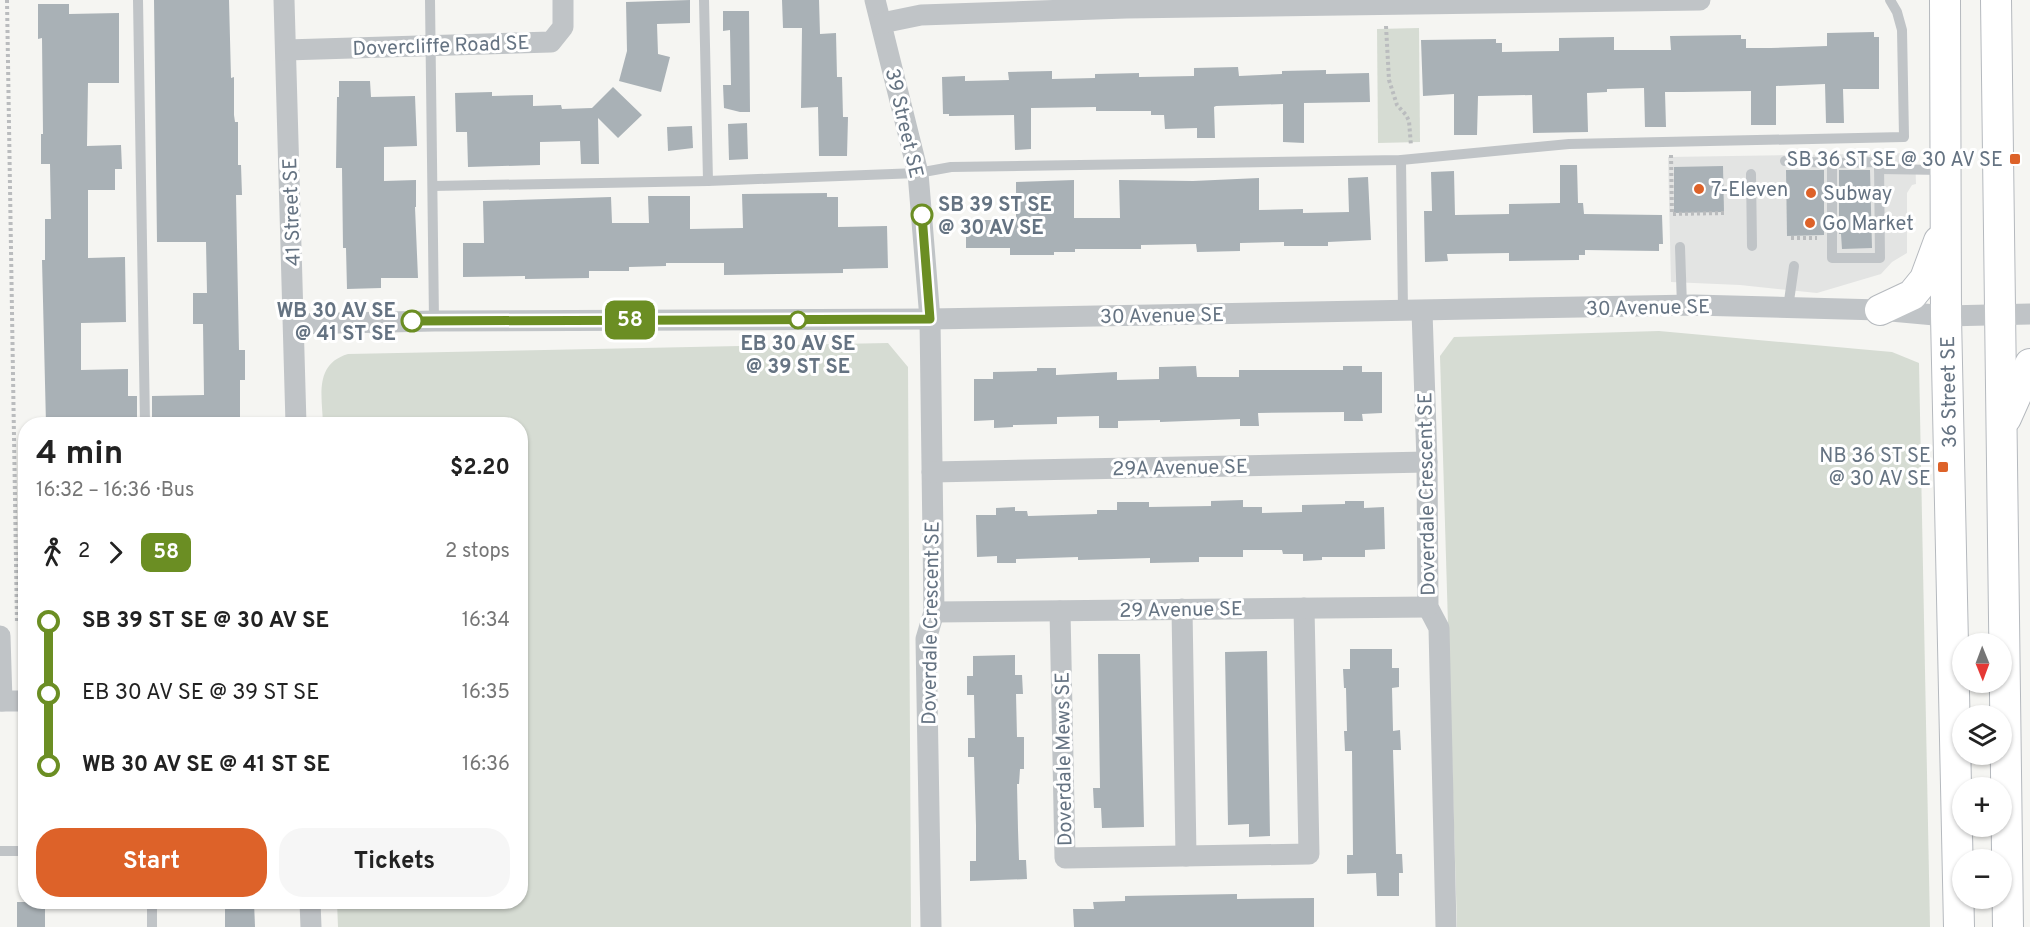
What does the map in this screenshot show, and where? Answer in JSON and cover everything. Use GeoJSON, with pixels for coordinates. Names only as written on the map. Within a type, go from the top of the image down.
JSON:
{"type":"FeatureCollection","features":[{"type":"Feature","properties":{"kind":"main road","name":"36 Street SE"},"geometry":{"type":"LineString","coordinates":[[1945,0],[1946,316],[1959,927]]}},
{"type":"Feature","properties":{"kind":"main road"},"geometry":{"type":"LineString","coordinates":[[1996,0],[2016,315],[2003,426],[2008,927]]}},
{"type":"Feature","properties":{"kind":"main road"},"geometry":{"type":"LineString","coordinates":[[1880,310],[1912,295],[1925,279],[1946,222]]}},
{"type":"Feature","properties":{"kind":"main road"},"geometry":{"type":"LineString","coordinates":[[2003,426],[2030,364]]}},
{"type":"Feature","properties":{"kind":"street","name":"41 Street SE"},"geometry":{"type":"LineString","coordinates":[[284,0],[296,417]]}},
{"type":"Feature","properties":{"kind":"street","name":"Dovercliffe Road SE"},"geometry":{"type":"LineString","coordinates":[[286,51],[551,42],[563,27],[563,0]]}},
{"type":"Feature","properties":{"kind":"street","name":"39 Street SE"},"geometry":{"type":"LineString","coordinates":[[875,0],[918,173],[930,319]]}},
{"type":"Feature","properties":{"kind":"street"},"geometry":{"type":"LineString","coordinates":[[882,23],[921,15],[1125,4],[1700,0]]}},
{"type":"Feature","properties":{"kind":"street","name":"30 Avenue SE"},"geometry":{"type":"LineString","coordinates":[[294,324],[434,321],[930,319],[1682,306],[1880,310],[1946,316],[2016,315]]}},
{"type":"Feature","properties":{"kind":"street","name":"Doverdale Crescent SE"},"geometry":{"type":"LineString","coordinates":[[1413,311],[1428,462],[1428,607],[1439,628],[1446,927]]}},
{"type":"Feature","properties":{"kind":"street","name":"Doverdale Crescent SE"},"geometry":{"type":"LineString","coordinates":[[930,319],[934,612],[927,639],[931,927]]}},
{"type":"Feature","properties":{"kind":"street","name":"29A Avenue SE"},"geometry":{"type":"LineString","coordinates":[[932,472],[1428,462]]}},
{"type":"Feature","properties":{"kind":"street","name":"29 Avenue SE"},"geometry":{"type":"LineString","coordinates":[[934,612],[1428,607]]}},
{"type":"Feature","properties":{"kind":"street","name":"Doverdale Mews SE"},"geometry":{"type":"LineString","coordinates":[[1060,611],[1065,858],[1309,854],[1304,608]]}},
{"type":"Feature","properties":{"kind":"street"},"geometry":{"type":"LineString","coordinates":[[1182,609],[1186,856]]}},
{"type":"Feature","properties":{"kind":"street"},"geometry":{"type":"LineString","coordinates":[[8,632],[1,701],[18,701]]}},
{"type":"Feature","properties":{"kind":"street"},"geometry":{"type":"LineString","coordinates":[[310,909],[311,927]]}},
{"type":"Feature","properties":{"kind":"lane"},"geometry":{"type":"LineString","coordinates":[[138,0],[145,417]]}},
{"type":"Feature","properties":{"kind":"lane"},"geometry":{"type":"LineString","coordinates":[[430,0],[434,321]]}},
{"type":"Feature","properties":{"kind":"lane"},"geometry":{"type":"LineString","coordinates":[[704,0],[708,181]]}},
{"type":"Feature","properties":{"kind":"lane"},"geometry":{"type":"LineString","coordinates":[[433,186],[708,181],[918,173],[951,167],[1406,159],[1569,144],[1904,137],[1902,30],[1897,12],[1890,0]]}},
{"type":"Feature","properties":{"kind":"lane"},"geometry":{"type":"LineString","coordinates":[[1406,159],[1413,311]]}},
{"type":"Feature","properties":{"kind":"lane"},"geometry":{"type":"LineString","coordinates":[[1785,161],[1879,162],[1875,225],[1880,258],[1832,258],[1837,225],[1832,163]]}},
{"type":"Feature","properties":{"kind":"lane"},"geometry":{"type":"LineString","coordinates":[[1879,169],[1946,170]]}},
{"type":"Feature","properties":{"kind":"lane"},"geometry":{"type":"LineString","coordinates":[[1751,174],[1752,246]]}},
{"type":"Feature","properties":{"kind":"lane"},"geometry":{"type":"LineString","coordinates":[[1680,247],[1682,306]]}},
{"type":"Feature","properties":{"kind":"lane"},"geometry":{"type":"LineString","coordinates":[[1788,308],[1794,266]]}},
{"type":"Feature","properties":{"kind":"lane"},"geometry":{"type":"LineString","coordinates":[[0,851],[18,851]]}},
{"type":"Feature","properties":{"kind":"lane"},"geometry":{"type":"LineString","coordinates":[[152,909],[152,927]]}},
{"type":"Feature","properties":{"kind":"path"},"geometry":{"type":"LineString","coordinates":[[7,0],[8,632]]}},
{"type":"Feature","properties":{"kind":"path"},"geometry":{"type":"LineString","coordinates":[[1386,26],[1389,80],[1397,105],[1408,121],[1406,159]]}},
{"type":"Feature","properties":{"kind":"path"},"geometry":{"type":"LineString","coordinates":[[1671,157],[1672,214],[1726,213]]}},
{"type":"Feature","properties":{"kind":"shaded area"},"geometry":{"type":"Polygon","coordinates":[[[1419,28],[1420,142],[1378,143],[1377,29],[1419,28]]]}},
{"type":"Feature","properties":{"kind":"shaded area"},"geometry":{"type":"Polygon","coordinates":[[[1915,153],[1916,184],[1912,185],[1907,193],[1907,253],[1892,262],[1881,274],[1817,293],[1740,285],[1671,282],[1668,157],[1915,153]]]}},
{"type":"Feature","properties":{"kind":"shaded area"},"geometry":{"type":"Polygon","coordinates":[[[1659,331],[1892,352],[1919,363],[1930,927],[1457,927],[1440,356],[1454,337],[1659,331]]]}},
{"type":"Feature","properties":{"kind":"shaded area"},"geometry":{"type":"Polygon","coordinates":[[[888,343],[908,367],[911,927],[338,927],[337,909],[528,909],[528,417],[323,417],[322,382],[325,373],[337,359],[348,354],[888,343]]]}},
{"type":"Feature","properties":{"kind":"building"},"geometry":{"type":"Polygon","coordinates":[[[154,0],[229,0],[231,78],[234,77],[234,115],[235,122],[238,122],[238,165],[241,165],[242,195],[236,195],[239,350],[245,350],[245,380],[240,380],[240,417],[152,417],[152,396],[204,395],[203,324],[193,324],[193,293],[207,293],[206,242],[157,242],[154,0]]]}},
{"type":"Feature","properties":{"kind":"building"},"geometry":{"type":"Polygon","coordinates":[[[690,0],[690,23],[657,24],[658,54],[670,57],[661,92],[619,81],[627,51],[626,2],[690,0]]]}},
{"type":"Feature","properties":{"kind":"building"},"geometry":{"type":"Polygon","coordinates":[[[782,0],[819,0],[820,34],[836,33],[837,77],[842,77],[843,117],[848,117],[847,156],[819,156],[818,107],[801,108],[802,28],[783,28],[782,0]]]}},
{"type":"Feature","properties":{"kind":"building"},"geometry":{"type":"Polygon","coordinates":[[[38,4],[69,4],[69,14],[119,13],[119,83],[88,83],[87,146],[121,145],[122,169],[115,169],[115,190],[88,190],[88,258],[125,257],[126,322],[81,323],[81,370],[128,369],[128,396],[137,396],[137,417],[46,417],[42,260],[45,260],[45,219],[51,219],[50,164],[41,164],[42,38],[38,39],[38,4]]]}},
{"type":"Feature","properties":{"kind":"building"},"geometry":{"type":"Polygon","coordinates":[[[723,11],[749,11],[750,112],[724,108],[723,85],[731,85],[730,30],[723,31],[723,11]]]}},
{"type":"Feature","properties":{"kind":"building"},"geometry":{"type":"Polygon","coordinates":[[[1874,32],[1874,37],[1879,37],[1879,89],[1843,89],[1844,123],[1826,123],[1825,84],[1776,86],[1776,125],[1751,125],[1751,91],[1665,92],[1666,127],[1645,127],[1644,88],[1607,89],[1607,92],[1587,93],[1588,132],[1533,133],[1532,95],[1478,96],[1477,135],[1454,135],[1454,94],[1423,96],[1421,40],[1496,39],[1496,43],[1502,43],[1502,52],[1559,51],[1559,38],[1614,37],[1614,50],[1671,50],[1670,36],[1741,35],[1741,39],[1746,39],[1746,48],[1771,48],[1827,46],[1827,33],[1874,32]]]}},
{"type":"Feature","properties":{"kind":"building"},"geometry":{"type":"Polygon","coordinates":[[[1238,67],[1239,76],[1282,74],[1282,71],[1326,70],[1326,74],[1369,73],[1370,102],[1304,103],[1304,143],[1283,142],[1283,104],[1214,107],[1215,138],[1197,138],[1197,128],[1165,129],[1164,115],[1151,115],[1151,111],[1096,111],[1096,107],[1031,108],[1031,149],[1015,150],[1014,115],[949,116],[949,114],[943,114],[942,77],[965,76],[965,81],[1009,80],[1008,72],[1052,71],[1052,79],[1095,78],[1095,74],[1139,73],[1139,77],[1194,76],[1194,68],[1238,67]]]}},
{"type":"Feature","properties":{"kind":"building"},"geometry":{"type":"Polygon","coordinates":[[[339,81],[370,81],[371,97],[415,96],[417,146],[384,147],[384,181],[416,180],[418,278],[381,278],[381,288],[347,289],[346,248],[343,248],[342,168],[336,168],[339,81]]]}},
{"type":"Feature","properties":{"kind":"building"},"geometry":{"type":"Polygon","coordinates":[[[613,87],[642,115],[618,138],[598,118],[599,164],[581,164],[580,141],[540,142],[540,165],[468,167],[467,132],[456,132],[455,93],[492,92],[492,96],[533,95],[533,106],[561,105],[562,109],[592,108],[613,87]]]}},
{"type":"Feature","properties":{"kind":"building"},"geometry":{"type":"Polygon","coordinates":[[[747,123],[748,159],[729,160],[728,124],[747,123]]]}},
{"type":"Feature","properties":{"kind":"building"},"geometry":{"type":"Polygon","coordinates":[[[692,126],[693,148],[668,151],[667,127],[692,126]]]}},
{"type":"Feature","properties":{"kind":"building"},"geometry":{"type":"Polygon","coordinates":[[[1560,165],[1577,165],[1578,203],[1583,203],[1584,214],[1662,215],[1663,244],[1659,244],[1659,251],[1585,250],[1585,255],[1579,255],[1579,260],[1509,261],[1509,253],[1447,254],[1448,261],[1425,262],[1424,211],[1432,211],[1431,172],[1454,171],[1455,215],[1509,214],[1509,204],[1560,203],[1560,165]]]}},
{"type":"Feature","properties":{"kind":"building","name":"7-Eleven"},"geometry":{"type":"Polygon","coordinates":[[[1723,166],[1724,212],[1674,213],[1674,167],[1723,166]]]}},
{"type":"Feature","properties":{"kind":"building"},"geometry":{"type":"Polygon","coordinates":[[[1786,170],[1824,170],[1824,235],[1787,236],[1786,170]]]}},
{"type":"Feature","properties":{"kind":"building"},"geometry":{"type":"Polygon","coordinates":[[[1839,170],[1870,170],[1872,248],[1842,249],[1841,234],[1839,234],[1839,170]]]}},
{"type":"Feature","properties":{"kind":"building"},"geometry":{"type":"Polygon","coordinates":[[[1368,177],[1371,240],[1328,242],[1328,246],[1284,246],[1284,242],[1240,243],[1240,251],[1197,252],[1196,244],[1141,245],[1141,249],[1075,249],[1075,252],[1054,252],[1054,255],[1010,255],[1010,248],[966,248],[966,220],[1016,220],[1016,182],[1074,180],[1074,218],[1120,218],[1119,180],[1193,181],[1259,178],[1259,210],[1303,209],[1303,213],[1349,212],[1348,178],[1368,177]]]}},
{"type":"Feature","properties":{"kind":"building"},"geometry":{"type":"Polygon","coordinates":[[[827,193],[827,197],[838,197],[838,227],[887,226],[888,268],[843,269],[843,273],[724,275],[724,263],[666,263],[666,266],[629,267],[629,271],[589,271],[589,278],[463,277],[463,243],[484,243],[483,201],[611,197],[612,223],[649,223],[648,196],[690,196],[690,229],[743,228],[742,194],[827,193]]]}},
{"type":"Feature","properties":{"kind":"building"},"geometry":{"type":"Polygon","coordinates":[[[1196,366],[1197,377],[1239,377],[1239,370],[1343,370],[1343,366],[1362,366],[1362,372],[1382,372],[1382,413],[1362,414],[1363,421],[1344,421],[1344,412],[1258,413],[1259,426],[1240,426],[1240,419],[1160,422],[1160,420],[1118,421],[1118,428],[1099,428],[1099,416],[1057,417],[1057,424],[994,428],[994,420],[974,421],[974,379],[993,379],[993,372],[1056,368],[1056,375],[1117,372],[1117,380],[1159,379],[1159,367],[1196,366]]]}},
{"type":"Feature","properties":{"kind":"building"},"geometry":{"type":"Polygon","coordinates":[[[1243,500],[1243,507],[1262,507],[1262,513],[1302,512],[1302,505],[1345,504],[1345,501],[1364,501],[1364,508],[1384,507],[1385,549],[1365,550],[1365,557],[1322,557],[1322,560],[1303,561],[1303,554],[1283,554],[1282,550],[1243,550],[1243,557],[1199,557],[1199,562],[1150,563],[1150,558],[1078,560],[1078,557],[1016,559],[1016,563],[997,563],[997,556],[977,557],[976,515],[996,515],[996,508],[1015,507],[1015,511],[1027,511],[1028,516],[1097,514],[1097,510],[1117,510],[1117,502],[1149,502],[1149,507],[1211,506],[1211,501],[1243,500]]]}},
{"type":"Feature","properties":{"kind":"building"},"geometry":{"type":"Polygon","coordinates":[[[1350,649],[1392,649],[1392,668],[1399,668],[1399,687],[1392,688],[1393,731],[1400,730],[1401,750],[1393,750],[1396,854],[1402,854],[1403,873],[1399,873],[1399,896],[1377,896],[1376,873],[1347,874],[1347,855],[1353,855],[1352,751],[1345,751],[1346,688],[1344,688],[1343,669],[1350,669],[1350,649]]]}},
{"type":"Feature","properties":{"kind":"building"},"geometry":{"type":"Polygon","coordinates":[[[1267,651],[1270,836],[1249,837],[1249,824],[1228,825],[1225,652],[1267,651]]]}},
{"type":"Feature","properties":{"kind":"building"},"geometry":{"type":"Polygon","coordinates":[[[1098,654],[1140,654],[1144,827],[1102,828],[1101,808],[1094,808],[1093,788],[1100,788],[1098,654]]]}},
{"type":"Feature","properties":{"kind":"building"},"geometry":{"type":"Polygon","coordinates":[[[1015,655],[1015,675],[1022,675],[1023,694],[1016,694],[1017,737],[1024,737],[1024,769],[1020,769],[1019,784],[1017,784],[1019,860],[1026,860],[1027,879],[970,881],[970,861],[976,861],[976,825],[974,757],[968,757],[968,738],[975,738],[974,695],[967,695],[967,676],[973,676],[973,656],[1015,655]]]}},
{"type":"Feature","properties":{"kind":"building"},"geometry":{"type":"Polygon","coordinates":[[[1237,894],[1237,899],[1314,898],[1314,927],[1074,927],[1073,909],[1094,909],[1093,902],[1125,901],[1125,896],[1237,894]]]}},
{"type":"Feature","properties":{"kind":"building"},"geometry":{"type":"Polygon","coordinates":[[[17,902],[18,909],[45,909],[45,927],[17,927],[17,902]]]}},
{"type":"Feature","properties":{"kind":"building"},"geometry":{"type":"Polygon","coordinates":[[[225,909],[254,909],[255,927],[225,927],[225,909]]]}},
{"type":"Feature","properties":{"kind":"bus line","name":"58"},"geometry":{"type":"LineString","coordinates":[[412,321],[930,319],[922,215]]}},
{"type":"Feature","properties":{"kind":"place","name":"SB 36 ST SE @ 30 AV SE"},"geometry":{"type":"Point","coordinates":[2015,159]}},
{"type":"Feature","properties":{"kind":"place","name":"7-Eleven"},"geometry":{"type":"Point","coordinates":[1699,189]}},
{"type":"Feature","properties":{"kind":"place","name":"Subway"},"geometry":{"type":"Point","coordinates":[1811,193]}},
{"type":"Feature","properties":{"kind":"place","name":"SB 39 ST SE @ 30 AV SE"},"geometry":{"type":"Point","coordinates":[922,215]}},
{"type":"Feature","properties":{"kind":"place","name":"Go Market"},"geometry":{"type":"Point","coordinates":[1810,223]}},
{"type":"Feature","properties":{"kind":"place","name":"EB 30 AV SE @ 39 ST SE"},"geometry":{"type":"Point","coordinates":[798,320]}},
{"type":"Feature","properties":{"kind":"place","name":"WB 30 AV SE @ 41 ST SE"},"geometry":{"type":"Point","coordinates":[412,321]}},
{"type":"Feature","properties":{"kind":"place","name":"NB 36 ST SE @ 30 AV SE"},"geometry":{"type":"Point","coordinates":[1943,467]}}]}
